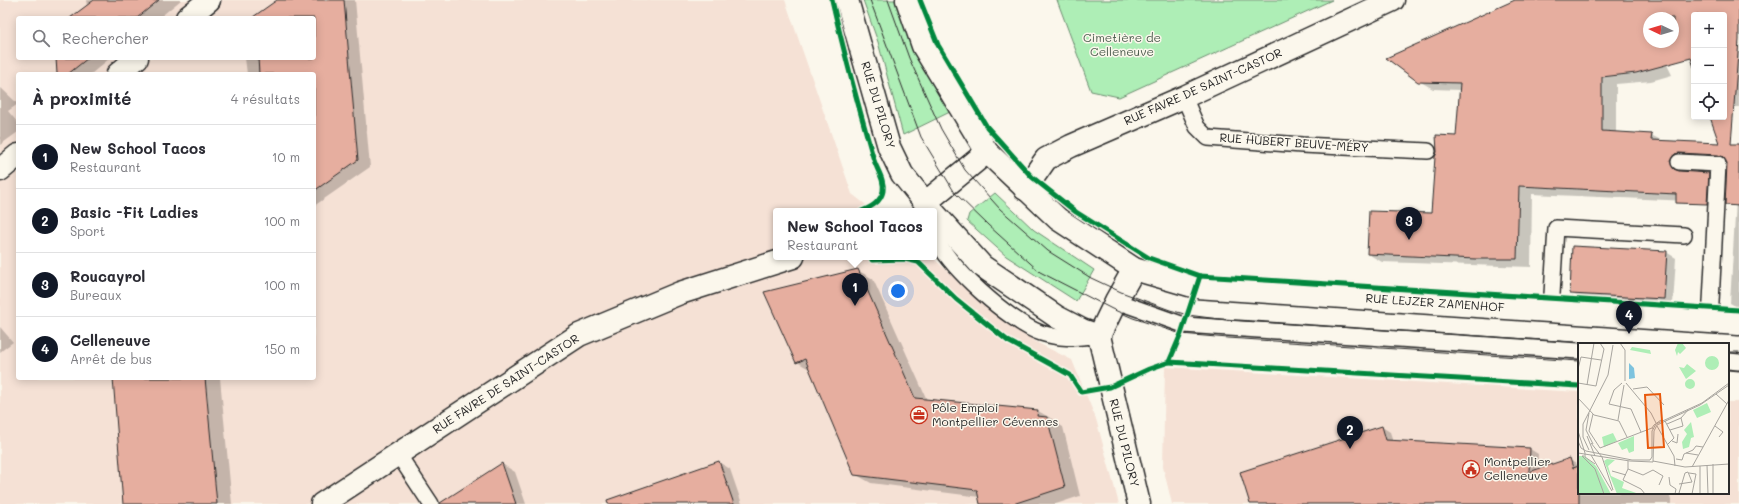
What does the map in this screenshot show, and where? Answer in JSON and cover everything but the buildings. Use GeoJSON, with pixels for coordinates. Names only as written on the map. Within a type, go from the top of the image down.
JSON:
{"type":"FeatureCollection","features":[{"type":"Feature","properties":{"kind":"main road"},"geometry":{"type":"LineString","coordinates":[[189,16],[209,0]]}},
{"type":"Feature","properties":{"kind":"main road","name":"RUE DU PILORY"},"geometry":{"type":"LineString","coordinates":[[847,0],[889,147],[902,174],[925,208]]}},
{"type":"Feature","properties":{"kind":"main road"},"geometry":{"type":"LineString","coordinates":[[907,0],[923,46],[987,152],[928,208]]}},
{"type":"Feature","properties":{"kind":"main road","name":"RUE FAVRE DE SAINT-CASTOR"},"geometry":{"type":"LineString","coordinates":[[1025,189],[1046,159],[1071,146],[1184,97],[1393,0]]}},
{"type":"Feature","properties":{"kind":"main road"},"geometry":{"type":"LineString","coordinates":[[120,72],[135,60]]}},
{"type":"Feature","properties":{"kind":"main road","name":"RUE LEJZER ZAMENHOF"},"geometry":{"type":"LineString","coordinates":[[987,152],[1058,219],[1134,269],[1196,287],[1739,324]]}},
{"type":"Feature","properties":{"kind":"main road"},"geometry":{"type":"LineString","coordinates":[[0,170],[16,157]]}},
{"type":"Feature","properties":{"kind":"main road","name":"RUE DU PILORY"},"geometry":{"type":"LineString","coordinates":[[937,221],[982,266],[1056,317],[1082,330],[1099,336],[1139,504]]}},
{"type":"Feature","properties":{"kind":"main road","name":"RUE FAVRE DE SAINT-CASTOR"},"geometry":{"type":"LineString","coordinates":[[322,504],[579,335],[680,293],[784,260]]}},
{"type":"Feature","properties":{"kind":"main road"},"geometry":{"type":"LineString","coordinates":[[1099,336],[1134,269]]}},
{"type":"Feature","properties":{"kind":"lane","name":"RUE HUBERT BEUVE-MÉRY"},"geometry":{"type":"LineString","coordinates":[[1184,97],[1197,128],[1208,138],[1302,145],[1428,151]]}},
{"type":"Feature","properties":{"kind":"lane"},"geometry":{"type":"LineString","coordinates":[[1679,162],[1718,164],[1710,322]]}},
{"type":"Feature","properties":{"kind":"lane"},"geometry":{"type":"LineString","coordinates":[[1551,310],[1556,228],[1684,235]]}},
{"type":"Feature","properties":{"kind":"lane"},"geometry":{"type":"LineString","coordinates":[[937,240],[959,270],[981,293],[1010,315],[1039,333],[1061,338],[1099,336]]}},
{"type":"Feature","properties":{"kind":"lane"},"geometry":{"type":"LineString","coordinates":[[1116,301],[1184,325],[1578,351]]}},
{"type":"Feature","properties":{"kind":"lane"},"geometry":{"type":"LineString","coordinates":[[1729,361],[1739,362]]}},
{"type":"Feature","properties":{"kind":"lane"},"geometry":{"type":"LineString","coordinates":[[398,454],[432,504]]}},
{"type":"Feature","properties":{"kind":"shaded area"},"geometry":{"type":"Polygon","coordinates":[[[0,0],[785,0],[852,194],[870,208],[773,208],[773,260],[935,260],[1001,319],[1038,343],[1072,360],[1096,419],[1119,504],[0,504],[0,0]]]}},
{"type":"Feature","properties":{"kind":"shaded area"},"geometry":{"type":"Polygon","coordinates":[[[1165,367],[1578,392],[1578,494],[1729,494],[1729,402],[1739,402],[1739,504],[1172,504],[1163,467],[1165,367]]]}},
{"type":"Feature","properties":{"kind":"green space"},"geometry":{"type":"Polygon","coordinates":[[[863,0],[898,0],[954,110],[903,135],[878,42],[863,0]]]}},
{"type":"Feature","properties":{"kind":"green space","name":"Cimetière de Celleneuve"},"geometry":{"type":"Polygon","coordinates":[[[1057,0],[1332,0],[1119,97],[1091,91],[1057,0]]]}},
{"type":"Feature","properties":{"kind":"green space"},"geometry":{"type":"Polygon","coordinates":[[[995,193],[1034,230],[1094,270],[1076,301],[1006,256],[967,221],[969,214],[995,193]]]}},
{"type":"Feature","properties":{"kind":"tram line"},"geometry":{"type":"LineString","coordinates":[[870,0],[921,137],[955,193],[1040,272],[1112,309],[1133,318],[1181,334],[1578,361]]}},
{"type":"Feature","properties":{"kind":"tram line"},"geometry":{"type":"LineString","coordinates":[[888,0],[909,58],[941,129],[965,170],[1000,209],[1048,251],[1091,278],[1121,292],[1170,310],[1188,315],[1226,320],[1591,343]]}},
{"type":"Feature","properties":{"kind":"tram line"},"geometry":{"type":"LineString","coordinates":[[1729,352],[1739,352]]}},
{"type":"Feature","properties":{"kind":"tram line"},"geometry":{"type":"LineString","coordinates":[[1729,370],[1739,371]]}},
{"type":"Feature","properties":{"kind":"cycle path"},"geometry":{"type":"LineString","coordinates":[[832,0],[846,59],[874,161],[883,182],[882,195],[878,201],[868,208]]}},
{"type":"Feature","properties":{"kind":"cycle path"},"geometry":{"type":"LineString","coordinates":[[920,0],[938,45],[987,127],[1032,177],[1076,212],[1149,258],[1200,276],[1739,310]]}},
{"type":"Feature","properties":{"kind":"cycle path"},"geometry":{"type":"LineString","coordinates":[[909,260],[918,262],[956,299],[1008,341],[1070,375],[1081,392],[1110,387],[1149,369],[1169,362],[1181,334],[1200,276]]}},
{"type":"Feature","properties":{"kind":"cycle path"},"geometry":{"type":"LineString","coordinates":[[1169,362],[1578,386]]}},
{"type":"Feature","properties":{"kind":"place","name":"Roucayrol"},"geometry":{"type":"Point","coordinates":[1409,240]}},
{"type":"Feature","properties":{"kind":"place","name":"New School Tacos"},"geometry":{"type":"Point","coordinates":[855,306]}},
{"type":"Feature","properties":{"kind":"place","name":"Celleneuve"},"geometry":{"type":"Point","coordinates":[1629,334]}},
{"type":"Feature","properties":{"kind":"place","name":"Pôle Emploi Montpellier Cévennes"},"geometry":{"type":"Point","coordinates":[919,415]}},
{"type":"Feature","properties":{"kind":"place","name":"Basic -Fit Ladies"},"geometry":{"type":"Point","coordinates":[1350,449]}},
{"type":"Feature","properties":{"kind":"place","name":"Montpellier Celleneuve"},"geometry":{"type":"Point","coordinates":[1471,469]}}]}
